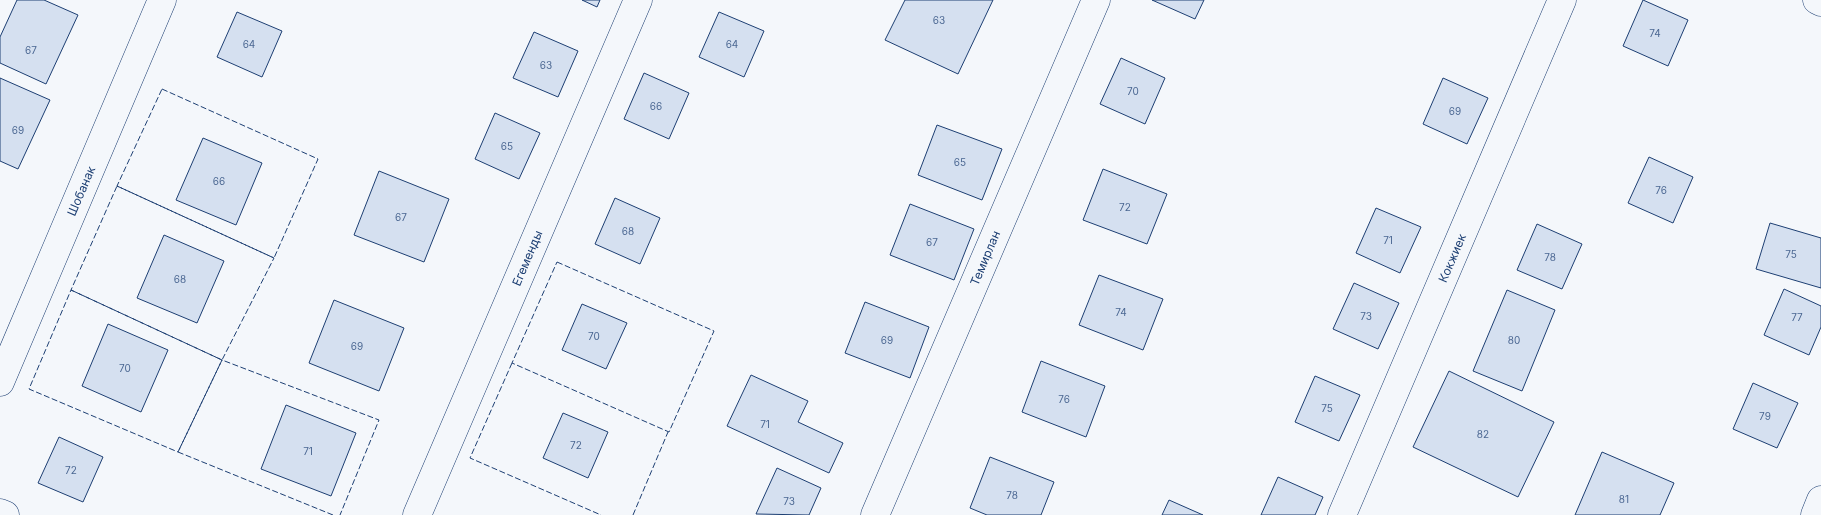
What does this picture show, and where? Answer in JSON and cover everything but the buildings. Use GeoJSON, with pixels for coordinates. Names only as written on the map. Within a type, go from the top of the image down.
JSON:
{"type":"FeatureCollection","features":[{"type":"Feature","properties":{"kind":"street","name":"Шобанак"},"geometry":{"type":"LineString","coordinates":[[0,382],[162,0]]}},
{"type":"Feature","properties":{"kind":"street","name":"Егеменды"},"geometry":{"type":"LineString","coordinates":[[417,515],[638,0]]}},
{"type":"Feature","properties":{"kind":"street","name":"Темирлан"},"geometry":{"type":"LineString","coordinates":[[875,515],[1096,0]]}},
{"type":"Feature","properties":{"kind":"street","name":"Кокжиек"},"geometry":{"type":"LineString","coordinates":[[1342,515],[1562,0]]}},
{"type":"Feature","properties":{"kind":"street"},"geometry":{"type":"LineString","coordinates":[[1814,515],[1821,500]]}},
{"type":"Feature","properties":{"kind":"street"},"geometry":{"type":"LineString","coordinates":[[0,513],[5,515]]}},
{"type":"Feature","properties":{"kind":"fence"},"geometry":{"type":"LineString","coordinates":[[162,89],[318,159],[274,258],[117,186],[162,89]]}},
{"type":"Feature","properties":{"kind":"fence"},"geometry":{"type":"LineString","coordinates":[[117,186],[274,258],[222,360],[71,290],[117,186]]}},
{"type":"Feature","properties":{"kind":"fence"},"geometry":{"type":"LineString","coordinates":[[557,262],[714,331],[669,432],[512,363],[557,262]]}},
{"type":"Feature","properties":{"kind":"fence"},"geometry":{"type":"LineString","coordinates":[[71,290],[222,360],[178,452],[29,389],[71,290]]}},
{"type":"Feature","properties":{"kind":"fence"},"geometry":{"type":"LineString","coordinates":[[333,515],[178,452],[222,360],[379,420],[340,515]]}},
{"type":"Feature","properties":{"kind":"fence"},"geometry":{"type":"LineString","coordinates":[[512,363],[470,458],[601,515]]}},
{"type":"Feature","properties":{"kind":"fence"},"geometry":{"type":"LineString","coordinates":[[633,515],[668,432]]}}]}
